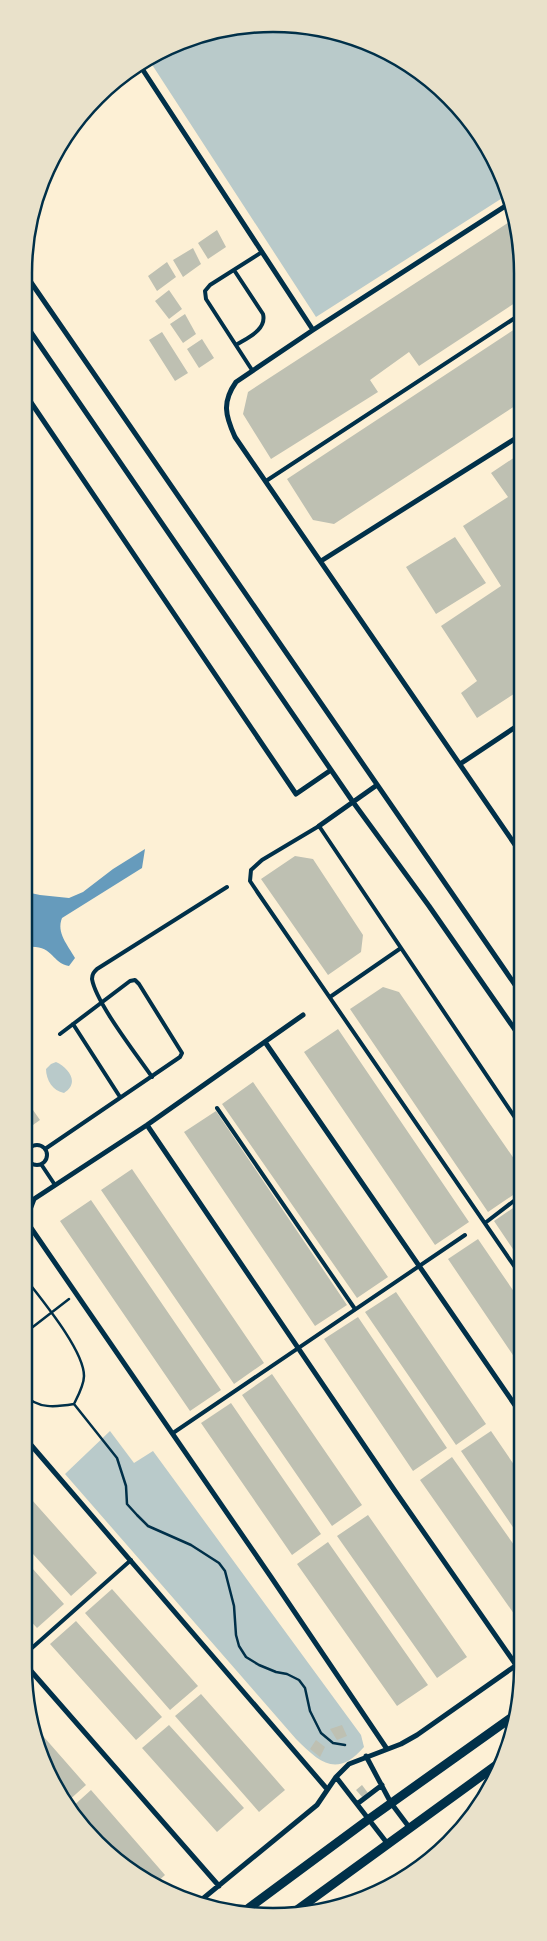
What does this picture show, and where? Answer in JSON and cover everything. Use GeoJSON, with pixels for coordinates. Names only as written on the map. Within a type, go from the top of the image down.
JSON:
{"type":"FeatureCollection","features":[{"type":"Feature","properties":{"kind":"street"},"geometry":{"type":"LineString","coordinates":[[143,71],[313,330]]}},
{"type":"Feature","properties":{"kind":"street"},"geometry":{"type":"LineString","coordinates":[[505,206],[252,370],[236,382],[227,394],[226,407],[228,423],[236,437],[514,843]]}},
{"type":"Feature","properties":{"kind":"street"},"geometry":{"type":"LineString","coordinates":[[32,284],[514,983]]}},
{"type":"Feature","properties":{"kind":"street"},"geometry":{"type":"LineString","coordinates":[[32,334],[353,802],[514,1029]]}},
{"type":"Feature","properties":{"kind":"street"},"geometry":{"type":"LineString","coordinates":[[32,404],[296,794],[331,770]]}},
{"type":"Feature","properties":{"kind":"street"},"geometry":{"type":"LineString","coordinates":[[322,561],[514,439]]}},
{"type":"Feature","properties":{"kind":"street"},"geometry":{"type":"LineString","coordinates":[[460,764],[514,728]]}},
{"type":"Feature","properties":{"kind":"street"},"geometry":{"type":"LineString","coordinates":[[319,826],[377,785]]}},
{"type":"Feature","properties":{"kind":"street"},"geometry":{"type":"LineString","coordinates":[[32,1203],[34,1199],[148,1125],[303,1015]]}},
{"type":"Feature","properties":{"kind":"street"},"geometry":{"type":"LineString","coordinates":[[265,1042],[514,1403]]}},
{"type":"Feature","properties":{"kind":"street"},"geometry":{"type":"LineString","coordinates":[[148,1125],[395,1491],[514,1660]]}},
{"type":"Feature","properties":{"kind":"street"},"geometry":{"type":"LineString","coordinates":[[32,1229],[173,1433],[387,1749]]}},
{"type":"Feature","properties":{"kind":"street"},"geometry":{"type":"LineString","coordinates":[[32,1447],[132,1560],[328,1789]]}},
{"type":"Feature","properties":{"kind":"street"},"geometry":{"type":"LineString","coordinates":[[204,1898],[317,1805],[336,1777],[349,1764],[418,1735],[514,1666]]}},
{"type":"Feature","properties":{"kind":"street"},"geometry":{"type":"LineString","coordinates":[[32,1672],[219,1886]]}},
{"type":"Feature","properties":{"kind":"street"},"geometry":{"type":"LineString","coordinates":[[250,1907],[369,1818],[509,1718]]}},
{"type":"Feature","properties":{"kind":"street"},"geometry":{"type":"LineString","coordinates":[[366,1756],[391,1803],[409,1828]]}},
{"type":"Feature","properties":{"kind":"street"},"geometry":{"type":"LineString","coordinates":[[302,1906],[493,1768]]}},
{"type":"Feature","properties":{"kind":"street"},"geometry":{"type":"LineString","coordinates":[[336,1777],[387,1843]]}},
{"type":"Feature","properties":{"kind":"street"},"geometry":{"type":"LineString","coordinates":[[357,1804],[382,1786]]}},
{"type":"Feature","properties":{"kind":"lane"},"geometry":{"type":"LineString","coordinates":[[252,370],[206,299],[205,291],[210,285],[262,252]]}},
{"type":"Feature","properties":{"kind":"lane"},"geometry":{"type":"LineString","coordinates":[[234,270],[263,314],[265,321],[262,327],[236,345]]}},
{"type":"Feature","properties":{"kind":"lane"},"geometry":{"type":"LineString","coordinates":[[266,481],[514,319]]}},
{"type":"Feature","properties":{"kind":"lane"},"geometry":{"type":"LineString","coordinates":[[514,1116],[319,826],[262,860],[251,870],[250,881],[514,1266]]}},
{"type":"Feature","properties":{"kind":"lane"},"geometry":{"type":"LineString","coordinates":[[152,1076],[102,1003],[92,979],[92,974],[227,887]]}},
{"type":"Feature","properties":{"kind":"lane"},"geometry":{"type":"LineString","coordinates":[[330,997],[401,948]]}},
{"type":"Feature","properties":{"kind":"lane"},"geometry":{"type":"LineString","coordinates":[[45,1149],[182,1054],[135,980],[60,1034]]}},
{"type":"Feature","properties":{"kind":"lane"},"geometry":{"type":"LineString","coordinates":[[72,1024],[120,1097]]}},
{"type":"Feature","properties":{"kind":"lane"},"geometry":{"type":"LineString","coordinates":[[217,1108],[355,1309]]}},
{"type":"Feature","properties":{"kind":"lane"},"geometry":{"type":"LineString","coordinates":[[32,1146],[36,1145],[45,1149]]}},
{"type":"Feature","properties":{"kind":"lane"},"geometry":{"type":"LineString","coordinates":[[32,1164],[41,1164],[46,1158],[45,1149]]}},
{"type":"Feature","properties":{"kind":"lane"},"geometry":{"type":"LineString","coordinates":[[41,1164],[55,1185]]}},
{"type":"Feature","properties":{"kind":"lane"},"geometry":{"type":"LineString","coordinates":[[484,1223],[514,1201]]}},
{"type":"Feature","properties":{"kind":"lane"},"geometry":{"type":"LineString","coordinates":[[173,1433],[465,1235]]}},
{"type":"Feature","properties":{"kind":"lane"},"geometry":{"type":"LineString","coordinates":[[32,1648],[132,1560]]}},
{"type":"Feature","properties":{"kind":"path"},"geometry":{"type":"LineString","coordinates":[[32,1287],[51,1312],[83,1363],[84,1377],[74,1404]]}},
{"type":"Feature","properties":{"kind":"path"},"geometry":{"type":"LineString","coordinates":[[32,1327],[77,1294]]}},
{"type":"Feature","properties":{"kind":"path"},"geometry":{"type":"LineString","coordinates":[[32,1401],[49,1407],[74,1404]]}},
{"type":"Feature","properties":{"kind":"path"},"geometry":{"type":"LineString","coordinates":[[74,1404],[117,1458],[126,1486],[127,1504],[137,1515],[148,1526],[191,1545],[219,1562],[225,1571],[234,1606],[236,1635],[239,1646],[246,1657],[259,1665],[287,1674],[298,1680],[305,1688],[310,1711],[321,1733],[333,1742],[345,1744]]}},
{"type":"Feature","properties":{"kind":"shaded area"},"geometry":{"type":"Polygon","coordinates":[[[274,32],[321,37],[366,51],[407,73],[444,103],[474,140],[490,167],[502,198],[316,317],[152,65],[196,45],[226,37],[274,32]]]}},
{"type":"Feature","properties":{"kind":"shaded area"},"geometry":{"type":"Polygon","coordinates":[[[56,1062],[65,1068],[71,1076],[71,1085],[64,1093],[53,1087],[47,1077],[46,1069],[56,1062]]]}},
{"type":"Feature","properties":{"kind":"shaded area"},"geometry":{"type":"Polygon","coordinates":[[[110,1431],[134,1463],[153,1451],[361,1735],[364,1747],[354,1757],[345,1762],[329,1764],[305,1748],[65,1474],[110,1431]]]}},
{"type":"Feature","properties":{"kind":"water"},"geometry":{"type":"Polygon","coordinates":[[[145,849],[142,868],[62,918],[62,934],[75,958],[69,966],[58,961],[42,948],[32,947],[32,893],[69,898],[83,892],[113,869],[145,849]]]}},
{"type":"Feature","properties":{"kind":"building"},"geometry":{"type":"Polygon","coordinates":[[[509,222],[514,258],[514,304],[419,366],[409,352],[370,380],[378,392],[271,459],[243,414],[248,392],[509,222]]]}},
{"type":"Feature","properties":{"kind":"building"},"geometry":{"type":"Polygon","coordinates":[[[217,230],[226,247],[208,259],[198,243],[217,230]]]}},
{"type":"Feature","properties":{"kind":"building"},"geometry":{"type":"Polygon","coordinates":[[[193,248],[201,264],[183,277],[173,260],[193,248]]]}},
{"type":"Feature","properties":{"kind":"building"},"geometry":{"type":"Polygon","coordinates":[[[167,262],[176,277],[157,291],[148,276],[167,262]]]}},
{"type":"Feature","properties":{"kind":"building"},"geometry":{"type":"Polygon","coordinates":[[[169,290],[182,309],[169,319],[155,301],[169,290]]]}},
{"type":"Feature","properties":{"kind":"building"},"geometry":{"type":"Polygon","coordinates":[[[185,314],[196,334],[183,343],[170,324],[185,314]]]}},
{"type":"Feature","properties":{"kind":"building"},"geometry":{"type":"Polygon","coordinates":[[[514,330],[514,407],[334,524],[313,520],[287,479],[514,330]]]}},
{"type":"Feature","properties":{"kind":"building"},"geometry":{"type":"Polygon","coordinates":[[[162,332],[188,373],[175,381],[149,340],[162,332]]]}},
{"type":"Feature","properties":{"kind":"building"},"geometry":{"type":"Polygon","coordinates":[[[202,339],[214,358],[199,368],[187,349],[202,339]]]}},
{"type":"Feature","properties":{"kind":"building"},"geometry":{"type":"Polygon","coordinates":[[[514,458],[514,694],[477,718],[461,693],[477,681],[441,626],[501,586],[463,526],[508,497],[491,473],[514,458]]]}},
{"type":"Feature","properties":{"kind":"building"},"geometry":{"type":"Polygon","coordinates":[[[455,537],[486,583],[436,614],[406,567],[455,537]]]}},
{"type":"Feature","properties":{"kind":"building"},"geometry":{"type":"Polygon","coordinates":[[[295,856],[313,859],[363,935],[361,952],[328,975],[261,879],[295,856]]]}},
{"type":"Feature","properties":{"kind":"building"},"geometry":{"type":"Polygon","coordinates":[[[383,987],[399,992],[514,1159],[514,1194],[488,1212],[350,1009],[383,987]]]}},
{"type":"Feature","properties":{"kind":"building"},"geometry":{"type":"Polygon","coordinates":[[[338,1029],[469,1222],[435,1245],[304,1052],[338,1029]]]}},
{"type":"Feature","properties":{"kind":"building"},"geometry":{"type":"Polygon","coordinates":[[[253,1082],[388,1277],[357,1298],[222,1104],[253,1082]]]}},
{"type":"Feature","properties":{"kind":"building"},"geometry":{"type":"Polygon","coordinates":[[[32,1109],[40,1120],[32,1126],[32,1109]]]}},
{"type":"Feature","properties":{"kind":"building"},"geometry":{"type":"Polygon","coordinates":[[[216,1111],[347,1305],[315,1326],[184,1132],[216,1111]]]}},
{"type":"Feature","properties":{"kind":"building"},"geometry":{"type":"Polygon","coordinates":[[[132,1169],[264,1363],[234,1384],[101,1190],[132,1169]]]}},
{"type":"Feature","properties":{"kind":"building"},"geometry":{"type":"Polygon","coordinates":[[[91,1200],[221,1390],[190,1411],[60,1221],[91,1200]]]}},
{"type":"Feature","properties":{"kind":"building"},"geometry":{"type":"Polygon","coordinates":[[[514,1207],[514,1251],[494,1221],[514,1207]]]}},
{"type":"Feature","properties":{"kind":"building"},"geometry":{"type":"Polygon","coordinates":[[[478,1239],[514,1292],[514,1357],[448,1259],[478,1239]]]}},
{"type":"Feature","properties":{"kind":"building"},"geometry":{"type":"Polygon","coordinates":[[[396,1292],[486,1424],[456,1445],[365,1312],[396,1292]]]}},
{"type":"Feature","properties":{"kind":"building"},"geometry":{"type":"Polygon","coordinates":[[[358,1317],[447,1448],[413,1471],[324,1339],[358,1317]]]}},
{"type":"Feature","properties":{"kind":"building"},"geometry":{"type":"Polygon","coordinates":[[[272,1374],[362,1505],[332,1526],[242,1395],[272,1374]]]}},
{"type":"Feature","properties":{"kind":"building"},"geometry":{"type":"Polygon","coordinates":[[[231,1403],[321,1534],[292,1555],[201,1423],[231,1403]]]}},
{"type":"Feature","properties":{"kind":"building"},"geometry":{"type":"Polygon","coordinates":[[[491,1431],[514,1465],[514,1529],[461,1451],[491,1431]]]}},
{"type":"Feature","properties":{"kind":"building"},"geometry":{"type":"Polygon","coordinates":[[[452,1457],[514,1545],[514,1614],[420,1480],[452,1457]]]}},
{"type":"Feature","properties":{"kind":"building"},"geometry":{"type":"Polygon","coordinates":[[[32,1500],[97,1573],[71,1596],[32,1553],[32,1500]]]}},
{"type":"Feature","properties":{"kind":"building"},"geometry":{"type":"Polygon","coordinates":[[[368,1515],[467,1657],[437,1678],[337,1536],[368,1515]]]}},
{"type":"Feature","properties":{"kind":"building"},"geometry":{"type":"Polygon","coordinates":[[[328,1542],[428,1685],[397,1706],[297,1564],[328,1542]]]}},
{"type":"Feature","properties":{"kind":"building"},"geometry":{"type":"Polygon","coordinates":[[[32,1568],[64,1604],[37,1628],[32,1623],[32,1568]]]}},
{"type":"Feature","properties":{"kind":"building"},"geometry":{"type":"Polygon","coordinates":[[[112,1589],[198,1686],[170,1710],[85,1613],[112,1589]]]}},
{"type":"Feature","properties":{"kind":"building"},"geometry":{"type":"Polygon","coordinates":[[[76,1621],[162,1717],[136,1740],[50,1644],[76,1621]]]}},
{"type":"Feature","properties":{"kind":"building"},"geometry":{"type":"Polygon","coordinates":[[[201,1694],[285,1790],[259,1812],[175,1716],[201,1694]]]}},
{"type":"Feature","properties":{"kind":"building"},"geometry":{"type":"Polygon","coordinates":[[[169,1725],[244,1808],[217,1832],[142,1748],[169,1725]]]}},
{"type":"Feature","properties":{"kind":"building"},"geometry":{"type":"Polygon","coordinates":[[[342,1725],[347,1736],[337,1740],[330,1729],[342,1725]]]}},
{"type":"Feature","properties":{"kind":"building"},"geometry":{"type":"Polygon","coordinates":[[[42,1735],[86,1785],[71,1798],[57,1774],[42,1735]]]}},
{"type":"Feature","properties":{"kind":"building"},"geometry":{"type":"Polygon","coordinates":[[[316,1740],[325,1747],[320,1757],[310,1749],[316,1740]]]}},
{"type":"Feature","properties":{"kind":"building"},"geometry":{"type":"Polygon","coordinates":[[[362,1785],[368,1793],[363,1798],[356,1790],[362,1785]]]}},
{"type":"Feature","properties":{"kind":"building"},"geometry":{"type":"Polygon","coordinates":[[[91,1790],[165,1875],[160,1880],[127,1859],[103,1838],[75,1804],[91,1790]]]}}]}
